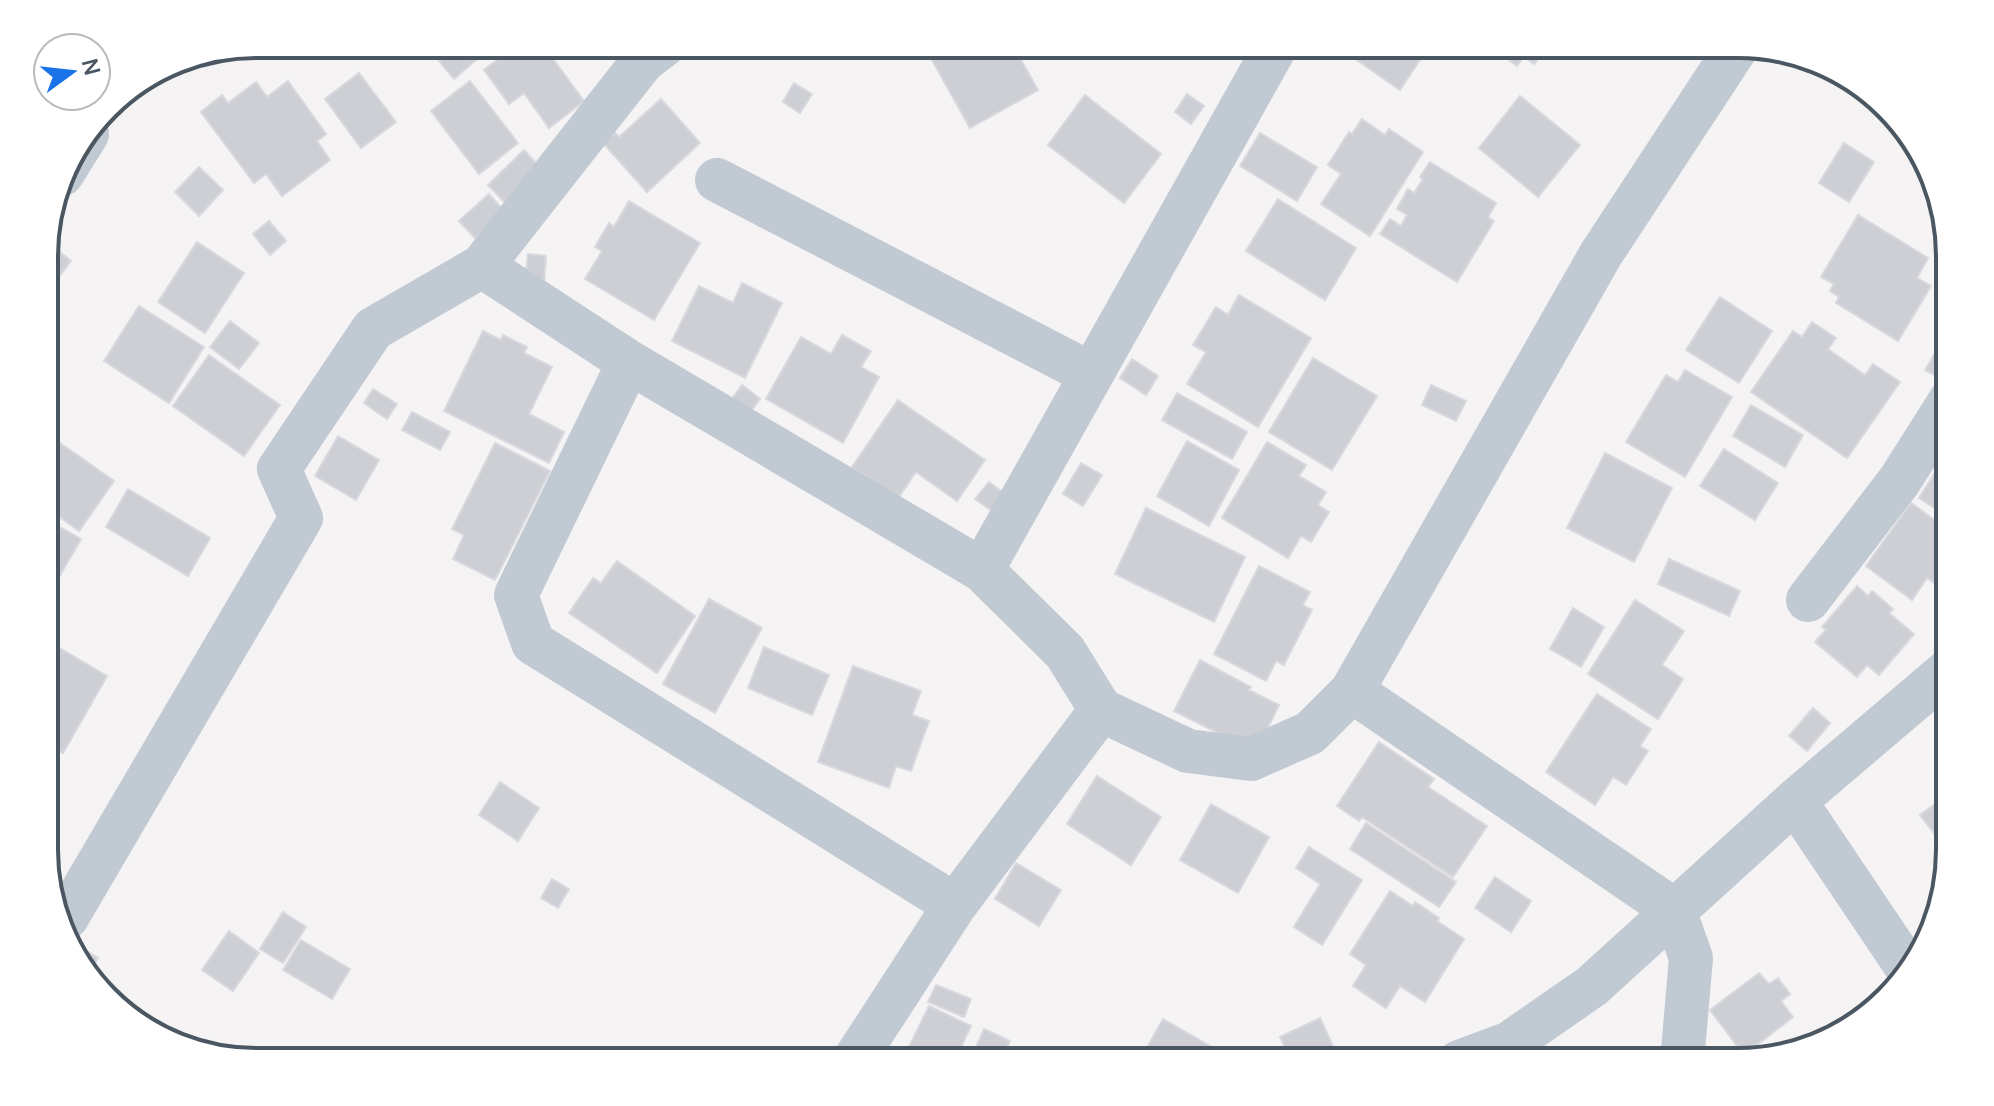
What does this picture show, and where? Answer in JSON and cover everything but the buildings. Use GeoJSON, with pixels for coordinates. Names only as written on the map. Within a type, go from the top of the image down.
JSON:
{"type":"FeatureCollection","features":[{"type":"Feature","properties":{"kind":"street"},"geometry":{"type":"LineString","coordinates":[[69,914],[301,518],[279,469],[373,329],[482,266],[647,58]]}},
{"type":"Feature","properties":{"kind":"street"},"geometry":{"type":"LineString","coordinates":[[982,570],[1269,58]]}},
{"type":"Feature","properties":{"kind":"street"},"geometry":{"type":"LineString","coordinates":[[482,266],[629,362],[982,570],[1065,652],[1101,710],[1188,751],[1251,759],[1310,733],[1352,691],[1601,254],[1730,58]]}},
{"type":"Feature","properties":{"kind":"street"},"geometry":{"type":"LineString","coordinates":[[717,180],[1091,374]]}},
{"type":"Feature","properties":{"kind":"street"},"geometry":{"type":"LineString","coordinates":[[629,362],[516,595],[533,643],[955,905]]}},
{"type":"Feature","properties":{"kind":"street"},"geometry":{"type":"LineString","coordinates":[[1808,600],[1900,480],[1936,423]]}},
{"type":"Feature","properties":{"kind":"street"},"geometry":{"type":"LineString","coordinates":[[1497,1048],[1510,1043],[1592,986],[1795,801],[1936,681]]}},
{"type":"Feature","properties":{"kind":"street"},"geometry":{"type":"LineString","coordinates":[[1352,691],[1674,910],[1691,958],[1683,1048]]}},
{"type":"Feature","properties":{"kind":"street"},"geometry":{"type":"LineString","coordinates":[[862,1048],[955,905],[1101,710]]}},
{"type":"Feature","properties":{"kind":"street"},"geometry":{"type":"LineString","coordinates":[[1795,801],[1902,961]]}}]}
